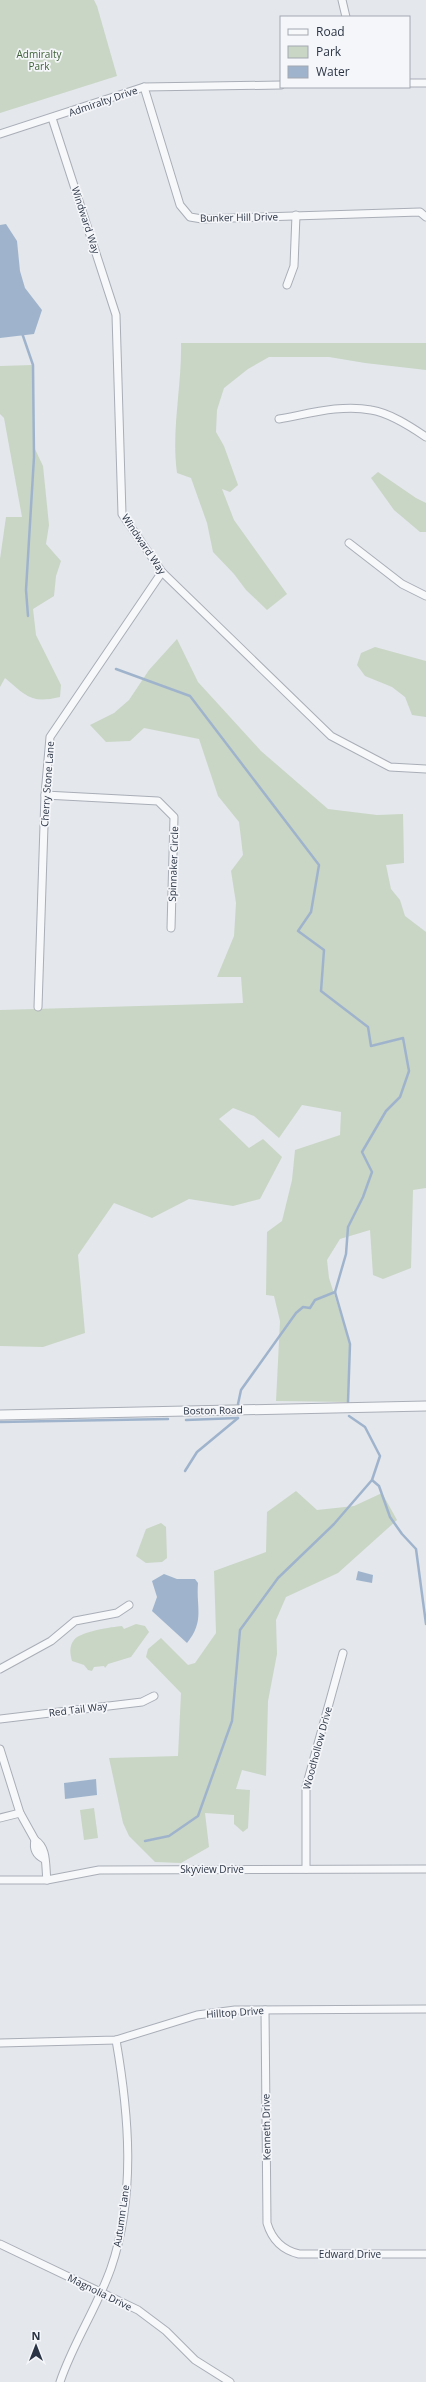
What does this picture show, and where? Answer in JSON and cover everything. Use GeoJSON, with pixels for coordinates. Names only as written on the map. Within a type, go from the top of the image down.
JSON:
{"type":"FeatureCollection","features":[{"type":"Feature","properties":{"kind":"street"},"geometry":{"type":"LineString","coordinates":[[342,0],[346,16]]}},
{"type":"Feature","properties":{"kind":"street"},"geometry":{"type":"LineString","coordinates":[[410,83],[426,83]]}},
{"type":"Feature","properties":{"kind":"street","name":"Admiralty Drive"},"geometry":{"type":"LineString","coordinates":[[0,134],[144,87],[280,85]]}},
{"type":"Feature","properties":{"kind":"street","name":"Bunker Hill Drive"},"geometry":{"type":"LineString","coordinates":[[144,87],[180,205],[190,217],[202,219],[420,212],[426,216]]}},
{"type":"Feature","properties":{"kind":"street","name":"Windward Way"},"geometry":{"type":"LineString","coordinates":[[52,118],[116,315],[122,514],[162,572],[331,736],[390,767],[426,770]]}},
{"type":"Feature","properties":{"kind":"street"},"geometry":{"type":"LineString","coordinates":[[287,285],[294,266],[296,215]]}},
{"type":"Feature","properties":{"kind":"street"},"geometry":{"type":"LineString","coordinates":[[279,419],[337,409],[371,410],[390,417],[426,437]]}},
{"type":"Feature","properties":{"kind":"street"},"geometry":{"type":"LineString","coordinates":[[349,542],[402,584],[426,596]]}},
{"type":"Feature","properties":{"kind":"street","name":"Cherry Stone Lane"},"geometry":{"type":"LineString","coordinates":[[38,1007],[45,796],[50,737],[162,572]]}},
{"type":"Feature","properties":{"kind":"street","name":"Spinnaker Circle"},"geometry":{"type":"LineString","coordinates":[[45,796],[158,801],[174,817],[171,928]]}},
{"type":"Feature","properties":{"kind":"street","name":"Boston Road"},"geometry":{"type":"LineString","coordinates":[[0,1415],[426,1406]]}},
{"type":"Feature","properties":{"kind":"street"},"geometry":{"type":"LineString","coordinates":[[0,1669],[51,1641],[75,1622],[117,1613],[129,1605]]}},
{"type":"Feature","properties":{"kind":"street","name":"Woodhollow Drive"},"geometry":{"type":"LineString","coordinates":[[306,1869],[306,1787],[343,1653]]}},
{"type":"Feature","properties":{"kind":"street","name":"Red Tail Way"},"geometry":{"type":"LineString","coordinates":[[0,1719],[142,1702],[154,1696]]}},
{"type":"Feature","properties":{"kind":"street"},"geometry":{"type":"LineString","coordinates":[[0,1750],[20,1813],[36,1840],[42,1844],[45,1852],[44,1859],[47,1880]]}},
{"type":"Feature","properties":{"kind":"street"},"geometry":{"type":"LineString","coordinates":[[0,1818],[20,1813]]}},
{"type":"Feature","properties":{"kind":"street","name":"Skyview Drive"},"geometry":{"type":"LineString","coordinates":[[0,1880],[47,1880],[99,1870],[426,1869]]}},
{"type":"Feature","properties":{"kind":"street","name":"Hilltop Drive"},"geometry":{"type":"LineString","coordinates":[[0,2043],[116,2040],[197,2016],[235,2010],[426,2009]]}},
{"type":"Feature","properties":{"kind":"street","name":"Kenneth Drive"},"geometry":{"type":"LineString","coordinates":[[265,2010],[267,2223],[277,2243]]}},
{"type":"Feature","properties":{"kind":"street","name":"Autumn Lane"},"geometry":{"type":"LineString","coordinates":[[60,2382],[110,2270],[121,2228],[127,2167],[126,2108],[116,2040]]}},
{"type":"Feature","properties":{"kind":"street","name":"Edward Drive"},"geometry":{"type":"LineString","coordinates":[[277,2243],[290,2252],[299,2254],[426,2254]]}},
{"type":"Feature","properties":{"kind":"street","name":"Magnolia Drive"},"geometry":{"type":"LineString","coordinates":[[0,2244],[101,2291],[144,2314],[166,2331],[195,2360],[230,2382]]}},
{"type":"Feature","properties":{"kind":"green space","name":"Admiralty Park"},"geometry":{"type":"Polygon","coordinates":[[[0,0],[94,0],[117,76],[0,113],[0,0]]]}},
{"type":"Feature","properties":{"kind":"green space"},"geometry":{"type":"Polygon","coordinates":[[[181,343],[426,343],[426,370],[329,357],[269,357],[248,369],[224,388],[217,410],[216,432],[224,446],[238,485],[230,492],[222,489],[234,520],[287,594],[267,610],[246,590],[234,574],[213,552],[207,523],[191,478],[177,473],[175,441],[181,343]]]}},
{"type":"Feature","properties":{"kind":"green space"},"geometry":{"type":"Polygon","coordinates":[[[33,365],[34,447],[43,466],[49,525],[46,544],[61,561],[56,576],[54,596],[33,609],[36,635],[61,685],[60,697],[42,700],[35,699],[24,694],[5,678],[0,687],[0,559],[6,517],[22,517],[4,418],[0,414],[0,366],[33,365]]]}},
{"type":"Feature","properties":{"kind":"green space"},"geometry":{"type":"Polygon","coordinates":[[[378,472],[416,498],[426,503],[426,532],[420,532],[394,510],[371,478],[378,472]]]}},
{"type":"Feature","properties":{"kind":"green space"},"geometry":{"type":"Polygon","coordinates":[[[177,639],[198,682],[261,751],[328,809],[377,815],[403,814],[404,863],[386,865],[391,889],[400,900],[405,916],[426,932],[426,1188],[413,1190],[411,1268],[383,1279],[373,1275],[370,1230],[340,1239],[327,1260],[329,1278],[350,1344],[348,1402],[276,1401],[280,1321],[274,1296],[266,1295],[267,1232],[282,1221],[292,1180],[295,1150],[340,1135],[341,1112],[302,1105],[279,1138],[254,1116],[233,1108],[219,1119],[249,1148],[263,1139],[282,1157],[260,1199],[233,1206],[189,1199],[152,1218],[114,1203],[78,1255],[85,1333],[43,1347],[0,1346],[0,1010],[243,1003],[241,977],[217,977],[234,936],[236,903],[231,871],[243,855],[239,822],[218,796],[199,739],[144,728],[130,741],[106,742],[90,725],[114,713],[129,700],[149,670],[177,639]]]}},
{"type":"Feature","properties":{"kind":"green space"},"geometry":{"type":"Polygon","coordinates":[[[375,647],[426,661],[426,717],[412,715],[405,697],[392,687],[365,676],[357,665],[361,653],[375,647]]]}},
{"type":"Feature","properties":{"kind":"green space"},"geometry":{"type":"Polygon","coordinates":[[[296,1491],[317,1510],[354,1506],[382,1493],[397,1520],[338,1573],[286,1597],[276,1620],[277,1654],[268,1701],[266,1776],[242,1770],[236,1789],[250,1790],[248,1828],[243,1832],[234,1824],[234,1815],[205,1813],[209,1847],[181,1863],[155,1862],[129,1836],[123,1823],[109,1758],[178,1756],[181,1693],[146,1657],[148,1649],[161,1638],[188,1665],[195,1663],[216,1633],[214,1571],[266,1552],[267,1512],[296,1491]]]}},
{"type":"Feature","properties":{"kind":"green space"},"geometry":{"type":"Polygon","coordinates":[[[161,1523],[166,1527],[167,1558],[162,1562],[146,1563],[136,1556],[146,1529],[161,1523]]]}},
{"type":"Feature","properties":{"kind":"green space"},"geometry":{"type":"Polygon","coordinates":[[[136,1624],[145,1626],[149,1632],[131,1657],[108,1664],[105,1668],[104,1666],[94,1667],[92,1671],[88,1670],[84,1665],[72,1661],[70,1653],[72,1642],[83,1634],[111,1627],[122,1626],[124,1629],[136,1624]]]}},
{"type":"Feature","properties":{"kind":"green space"},"geometry":{"type":"Polygon","coordinates":[[[94,1808],[98,1838],[84,1840],[80,1810],[94,1808]]]}},
{"type":"Feature","properties":{"kind":"water"},"geometry":{"type":"Polygon","coordinates":[[[6,224],[17,241],[20,271],[25,288],[42,310],[34,334],[0,338],[0,225],[6,224]]]}},
{"type":"Feature","properties":{"kind":"water"},"geometry":{"type":"Polygon","coordinates":[[[358,1571],[373,1575],[372,1583],[356,1580],[358,1571]]]}},
{"type":"Feature","properties":{"kind":"water"},"geometry":{"type":"Polygon","coordinates":[[[164,1574],[177,1579],[195,1579],[198,1583],[198,1621],[193,1635],[187,1643],[152,1611],[157,1597],[152,1581],[164,1574]]]}},
{"type":"Feature","properties":{"kind":"water"},"geometry":{"type":"Polygon","coordinates":[[[96,1779],[97,1795],[65,1799],[64,1783],[96,1779]]]}},
{"type":"Feature","properties":{"kind":"waterway"},"geometry":{"type":"LineString","coordinates":[[22,333],[33,365],[34,457],[26,590],[28,616]]}},
{"type":"Feature","properties":{"kind":"waterway"},"geometry":{"type":"LineString","coordinates":[[116,669],[190,696],[319,865],[311,912],[298,931],[324,950],[321,991],[368,1027],[371,1046],[403,1038],[409,1071],[400,1097],[386,1111],[362,1152],[372,1172],[363,1197],[348,1227],[346,1254],[335,1292],[350,1344],[348,1402]]}},
{"type":"Feature","properties":{"kind":"waterway"},"geometry":{"type":"LineString","coordinates":[[238,1404],[241,1390],[296,1313],[303,1307],[310,1308],[315,1300],[335,1292]]}},
{"type":"Feature","properties":{"kind":"waterway"},"geometry":{"type":"LineString","coordinates":[[145,1841],[169,1836],[198,1816],[232,1721],[240,1630],[278,1578],[334,1524],[372,1480],[380,1456],[365,1427],[349,1416]]}},
{"type":"Feature","properties":{"kind":"waterway"},"geometry":{"type":"LineString","coordinates":[[186,1420],[238,1418]]}},
{"type":"Feature","properties":{"kind":"waterway"},"geometry":{"type":"LineString","coordinates":[[185,1471],[197,1452],[238,1418]]}},
{"type":"Feature","properties":{"kind":"waterway"},"geometry":{"type":"LineString","coordinates":[[0,1422],[168,1419]]}},
{"type":"Feature","properties":{"kind":"waterway"},"geometry":{"type":"LineString","coordinates":[[372,1480],[379,1486],[390,1517],[402,1534],[416,1549],[426,1624]]}}]}
